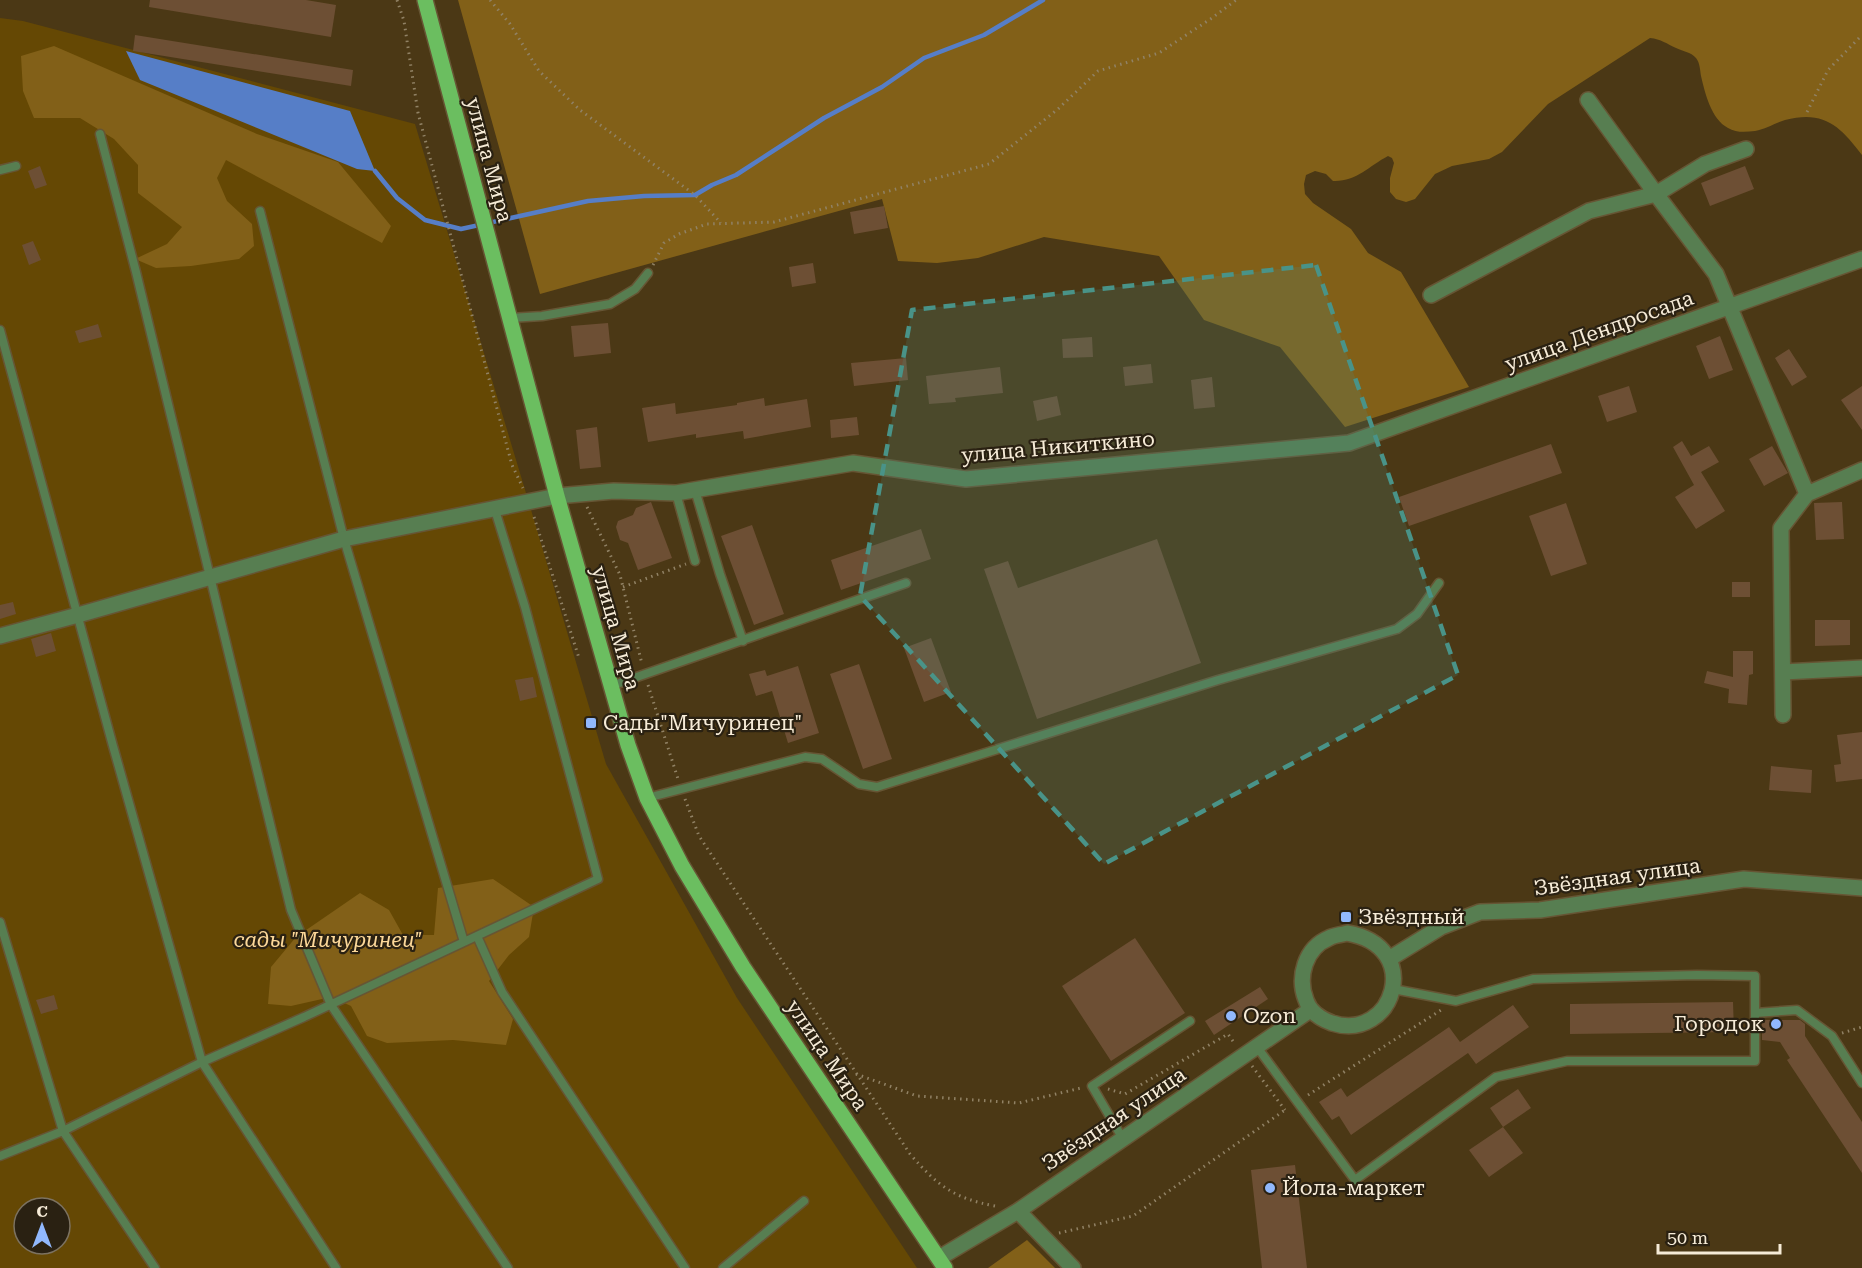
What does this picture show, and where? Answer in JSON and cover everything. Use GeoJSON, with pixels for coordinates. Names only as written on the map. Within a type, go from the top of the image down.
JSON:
{"type":"FeatureCollection","features":[{"type":"Feature","properties":{"kind":"main road","name":"улица Мира"},"geometry":{"type":"LineString","coordinates":[[425,0],[557,496],[628,745],[647,798],[682,866],[743,967],[942,1263]]}},
{"type":"Feature","properties":{"kind":"street"},"geometry":{"type":"LineString","coordinates":[[1588,100],[1716,274],[1807,494]]}},
{"type":"Feature","properties":{"kind":"street"},"geometry":{"type":"LineString","coordinates":[[1431,295],[1589,211],[1656,194],[1705,164],[1746,149]]}},
{"type":"Feature","properties":{"kind":"street","name":"улица Дендросада"},"geometry":{"type":"LineString","coordinates":[[1349,443],[1862,260]]}},
{"type":"Feature","properties":{"kind":"street","name":"улица Никиткино"},"geometry":{"type":"LineString","coordinates":[[0,636],[344,539],[557,496],[614,491],[676,493],[853,464],[966,479],[1349,443]]}},
{"type":"Feature","properties":{"kind":"street"},"geometry":{"type":"LineString","coordinates":[[1783,715],[1781,528],[1807,494],[1862,470]]}},
{"type":"Feature","properties":{"kind":"street"},"geometry":{"type":"LineString","coordinates":[[1783,672],[1862,668]]}},
{"type":"Feature","properties":{"kind":"street","name":"Звёздная улица"},"geometry":{"type":"LineString","coordinates":[[1389,960],[1441,927],[1480,912],[1540,910],[1744,879],[1862,888]]}},
{"type":"Feature","properties":{"kind":"street"},"geometry":{"type":"LineString","coordinates":[[1347,933],[1362,936],[1373,941],[1383,950],[1389,960],[1394,977],[1393,989],[1389,1001],[1380,1013],[1360,1024],[1340,1025],[1328,1022],[1310,1010],[1302,984],[1302,970],[1307,957],[1317,945],[1330,937],[1347,933]]}},
{"type":"Feature","properties":{"kind":"street","name":"Звёздная улица"},"geometry":{"type":"LineString","coordinates":[[942,1263],[1310,1010]]}},
{"type":"Feature","properties":{"kind":"street"},"geometry":{"type":"LineString","coordinates":[[1018,1211],[1073,1268]]}},
{"type":"Feature","properties":{"kind":"lane"},"geometry":{"type":"LineString","coordinates":[[100,134],[291,910],[331,1005],[508,1268]]}},
{"type":"Feature","properties":{"kind":"lane"},"geometry":{"type":"LineString","coordinates":[[0,170],[16,166]]}},
{"type":"Feature","properties":{"kind":"lane"},"geometry":{"type":"LineString","coordinates":[[260,211],[344,539],[464,942]]}},
{"type":"Feature","properties":{"kind":"lane"},"geometry":{"type":"LineString","coordinates":[[510,318],[542,316],[610,304],[635,289],[648,273]]}},
{"type":"Feature","properties":{"kind":"lane"},"geometry":{"type":"LineString","coordinates":[[0,330],[202,1062],[336,1268]]}},
{"type":"Feature","properties":{"kind":"lane"},"geometry":{"type":"LineString","coordinates":[[695,490],[743,640]]}},
{"type":"Feature","properties":{"kind":"lane"},"geometry":{"type":"LineString","coordinates":[[676,493],[695,561]]}},
{"type":"Feature","properties":{"kind":"lane"},"geometry":{"type":"LineString","coordinates":[[0,1156],[63,1131],[202,1062],[331,1005],[598,879],[528,619],[495,510]]}},
{"type":"Feature","properties":{"kind":"lane"},"geometry":{"type":"LineString","coordinates":[[611,686],[906,583]]}},
{"type":"Feature","properties":{"kind":"lane"},"geometry":{"type":"LineString","coordinates":[[647,798],[805,758],[822,759],[858,784],[877,787],[1218,680],[1397,629],[1417,614],[1440,583]]}},
{"type":"Feature","properties":{"kind":"lane"},"geometry":{"type":"LineString","coordinates":[[0,922],[63,1131],[155,1268]]}},
{"type":"Feature","properties":{"kind":"lane"},"geometry":{"type":"LineString","coordinates":[[477,936],[502,992],[685,1268]]}},
{"type":"Feature","properties":{"kind":"lane"},"geometry":{"type":"LineString","coordinates":[[1257,1047],[1355,1180],[1496,1077],[1567,1061],[1755,1062],[1755,976],[1533,979],[1456,1001],[1393,989]]}},
{"type":"Feature","properties":{"kind":"lane"},"geometry":{"type":"LineString","coordinates":[[1755,1013],[1797,1010],[1832,1036],[1862,1083]]}},
{"type":"Feature","properties":{"kind":"lane"},"geometry":{"type":"LineString","coordinates":[[1123,1139],[1092,1086],[1190,1021]]}},
{"type":"Feature","properties":{"kind":"lane"},"geometry":{"type":"LineString","coordinates":[[723,1268],[804,1201]]}},
{"type":"Feature","properties":{"kind":"path"},"geometry":{"type":"LineString","coordinates":[[397,0],[404,21],[417,113],[512,465],[529,503],[579,658]]}},
{"type":"Feature","properties":{"kind":"path"},"geometry":{"type":"LineString","coordinates":[[490,0],[510,24],[539,71],[580,110],[695,195],[721,223]]}},
{"type":"Feature","properties":{"kind":"path"},"geometry":{"type":"LineString","coordinates":[[648,273],[664,243],[679,234],[707,225],[774,222],[989,164],[1058,110],[1098,71],[1159,53],[1236,0]]}},
{"type":"Feature","properties":{"kind":"path"},"geometry":{"type":"LineString","coordinates":[[1807,112],[1828,70],[1862,35]]}},
{"type":"Feature","properties":{"kind":"path"},"geometry":{"type":"LineString","coordinates":[[580,494],[620,575],[645,675],[681,788],[699,836],[910,1154],[934,1181],[969,1201],[1018,1211]]}},
{"type":"Feature","properties":{"kind":"path"},"geometry":{"type":"LineString","coordinates":[[623,587],[695,561]]}},
{"type":"Feature","properties":{"kind":"path"},"geometry":{"type":"LineString","coordinates":[[1043,1237],[1133,1216],[1297,1102],[1456,1001]]}},
{"type":"Feature","properties":{"kind":"path"},"geometry":{"type":"LineString","coordinates":[[1832,1036],[1862,1027]]}},
{"type":"Feature","properties":{"kind":"path"},"geometry":{"type":"LineString","coordinates":[[856,1074],[917,1096],[1019,1103],[1092,1086],[1125,1094],[1228,1034],[1285,1110]]}},
{"type":"Feature","properties":{"kind":"highlighted area"},"geometry":{"type":"Polygon","coordinates":[[[1316,265],[1458,675],[1104,864],[860,596],[912,310],[1316,265]]]}},
{"type":"Feature","properties":{"kind":"green space"},"geometry":{"type":"Polygon","coordinates":[[[458,0],[1862,0],[1862,155],[1846,136],[1821,119],[1799,117],[1763,129],[1731,130],[1722,124],[1713,112],[1696,58],[1664,42],[1650,38],[1548,104],[1502,152],[1489,159],[1452,166],[1435,174],[1415,199],[1406,202],[1396,199],[1390,192],[1390,178],[1394,163],[1388,156],[1362,173],[1341,181],[1333,181],[1326,174],[1315,171],[1306,175],[1305,194],[1313,203],[1351,229],[1368,253],[1401,272],[1469,387],[1345,427],[1280,347],[1204,320],[1159,256],[1044,237],[978,258],[937,263],[898,261],[882,199],[540,294],[458,0]]]}},
{"type":"Feature","properties":{"kind":"green space","name":"сады \"Мичуринец\""},"geometry":{"type":"Polygon","coordinates":[[[0,18],[23,21],[415,124],[606,764],[737,998],[917,1268],[0,1268],[0,18]]]}},
{"type":"Feature","properties":{"kind":"green space"},"geometry":{"type":"Polygon","coordinates":[[[54,46],[257,134],[338,162],[391,226],[382,243],[226,160],[217,178],[227,201],[252,224],[254,246],[239,259],[191,266],[156,268],[135,259],[167,244],[182,227],[138,193],[138,165],[114,139],[80,118],[34,118],[23,91],[21,56],[54,46]]]}},
{"type":"Feature","properties":{"kind":"green space"},"geometry":{"type":"Polygon","coordinates":[[[493,879],[534,907],[529,937],[509,955],[489,981],[513,1019],[506,1045],[453,1040],[387,1043],[367,1036],[351,1006],[331,997],[291,1006],[268,1004],[271,967],[296,937],[360,893],[389,910],[403,935],[434,935],[438,888],[493,879]]]}},
{"type":"Feature","properties":{"kind":"green space"},"geometry":{"type":"Polygon","coordinates":[[[1027,1240],[1055,1268],[988,1268],[1027,1240]]]}},
{"type":"Feature","properties":{"kind":"water"},"geometry":{"type":"Polygon","coordinates":[[[126,51],[350,111],[375,171],[357,169],[140,80],[126,51]]]}},
{"type":"Feature","properties":{"kind":"building"},"geometry":{"type":"Polygon","coordinates":[[[150,0],[306,0],[336,5],[331,37],[149,7],[150,0]]]}},
{"type":"Feature","properties":{"kind":"building"},"geometry":{"type":"Polygon","coordinates":[[[135,35],[353,70],[351,86],[133,51],[135,35]]]}},
{"type":"Feature","properties":{"kind":"building"},"geometry":{"type":"Polygon","coordinates":[[[40,166],[47,185],[35,189],[28,171],[40,166]]]}},
{"type":"Feature","properties":{"kind":"building"},"geometry":{"type":"Polygon","coordinates":[[[1745,166],[1754,189],[1710,206],[1701,183],[1745,166]]]}},
{"type":"Feature","properties":{"kind":"building"},"geometry":{"type":"Polygon","coordinates":[[[884,206],[888,228],[854,234],[850,212],[884,206]]]}},
{"type":"Feature","properties":{"kind":"building"},"geometry":{"type":"Polygon","coordinates":[[[33,241],[41,260],[29,265],[22,245],[33,241]]]}},
{"type":"Feature","properties":{"kind":"building"},"geometry":{"type":"Polygon","coordinates":[[[813,263],[816,283],[792,287],[789,267],[813,263]]]}},
{"type":"Feature","properties":{"kind":"building"},"geometry":{"type":"Polygon","coordinates":[[[608,323],[611,353],[574,357],[571,326],[608,323]]]}},
{"type":"Feature","properties":{"kind":"building"},"geometry":{"type":"Polygon","coordinates":[[[98,324],[102,337],[79,343],[75,331],[98,324]]]}},
{"type":"Feature","properties":{"kind":"building"},"geometry":{"type":"Polygon","coordinates":[[[1720,336],[1733,370],[1709,379],[1696,346],[1720,336]]]}},
{"type":"Feature","properties":{"kind":"building"},"geometry":{"type":"Polygon","coordinates":[[[1092,337],[1093,357],[1063,358],[1062,339],[1092,337]]]}},
{"type":"Feature","properties":{"kind":"building"},"geometry":{"type":"Polygon","coordinates":[[[1789,349],[1807,377],[1792,386],[1775,358],[1789,349]]]}},
{"type":"Feature","properties":{"kind":"building"},"geometry":{"type":"Polygon","coordinates":[[[906,358],[908,380],[854,386],[851,363],[906,358]]]}},
{"type":"Feature","properties":{"kind":"building"},"geometry":{"type":"Polygon","coordinates":[[[1151,364],[1153,383],[1125,386],[1123,367],[1151,364]]]}},
{"type":"Feature","properties":{"kind":"building"},"geometry":{"type":"Polygon","coordinates":[[[1000,367],[1003,393],[955,398],[956,402],[929,404],[926,376],[1000,367]]]}},
{"type":"Feature","properties":{"kind":"building"},"geometry":{"type":"Polygon","coordinates":[[[1212,377],[1215,407],[1194,409],[1191,380],[1212,377]]]}},
{"type":"Feature","properties":{"kind":"building"},"geometry":{"type":"Polygon","coordinates":[[[1629,386],[1637,412],[1607,422],[1598,396],[1629,386]]]}},
{"type":"Feature","properties":{"kind":"building"},"geometry":{"type":"Polygon","coordinates":[[[1862,386],[1862,430],[1841,400],[1862,386]]]}},
{"type":"Feature","properties":{"kind":"building"},"geometry":{"type":"Polygon","coordinates":[[[1057,396],[1061,415],[1037,421],[1033,401],[1057,396]]]}},
{"type":"Feature","properties":{"kind":"building"},"geometry":{"type":"Polygon","coordinates":[[[764,398],[765,406],[807,399],[811,427],[744,439],[743,431],[696,438],[696,434],[648,442],[642,408],[675,403],[676,414],[737,405],[737,403],[764,398]]]}},
{"type":"Feature","properties":{"kind":"building"},"geometry":{"type":"Polygon","coordinates":[[[857,417],[859,435],[831,438],[830,420],[857,417]]]}},
{"type":"Feature","properties":{"kind":"building"},"geometry":{"type":"Polygon","coordinates":[[[597,427],[601,467],[580,469],[576,430],[597,427]]]}},
{"type":"Feature","properties":{"kind":"building"},"geometry":{"type":"Polygon","coordinates":[[[1682,441],[1691,456],[1709,446],[1719,462],[1701,472],[1725,511],[1696,529],[1675,497],[1694,485],[1673,447],[1682,441]]]}},
{"type":"Feature","properties":{"kind":"building"},"geometry":{"type":"Polygon","coordinates":[[[1551,444],[1562,473],[1409,526],[1399,497],[1551,444]]]}},
{"type":"Feature","properties":{"kind":"building"},"geometry":{"type":"Polygon","coordinates":[[[1772,446],[1788,473],[1764,486],[1749,459],[1772,446]]]}},
{"type":"Feature","properties":{"kind":"building"},"geometry":{"type":"Polygon","coordinates":[[[651,502],[672,558],[638,570],[628,543],[620,540],[616,527],[618,521],[633,515],[636,508],[651,502]]]}},
{"type":"Feature","properties":{"kind":"building"},"geometry":{"type":"Polygon","coordinates":[[[1842,502],[1844,539],[1816,540],[1814,503],[1842,502]]]}},
{"type":"Feature","properties":{"kind":"building"},"geometry":{"type":"Polygon","coordinates":[[[1566,503],[1587,564],[1551,576],[1529,516],[1566,503]]]}},
{"type":"Feature","properties":{"kind":"building"},"geometry":{"type":"Polygon","coordinates":[[[752,525],[784,614],[754,625],[721,536],[752,525]]]}},
{"type":"Feature","properties":{"kind":"building"},"geometry":{"type":"Polygon","coordinates":[[[921,529],[931,559],[841,590],[831,560],[921,529]]]}},
{"type":"Feature","properties":{"kind":"building"},"geometry":{"type":"Polygon","coordinates":[[[1157,539],[1201,663],[1037,719],[984,569],[1008,561],[1018,588],[1157,539]]]}},
{"type":"Feature","properties":{"kind":"building"},"geometry":{"type":"Polygon","coordinates":[[[1732,582],[1750,582],[1750,597],[1732,597],[1732,582]]]}},
{"type":"Feature","properties":{"kind":"building"},"geometry":{"type":"Polygon","coordinates":[[[13,602],[16,614],[0,619],[0,605],[13,602]]]}},
{"type":"Feature","properties":{"kind":"building"},"geometry":{"type":"Polygon","coordinates":[[[1815,620],[1850,620],[1850,645],[1815,646],[1815,620]]]}},
{"type":"Feature","properties":{"kind":"building"},"geometry":{"type":"Polygon","coordinates":[[[51,633],[56,651],[36,657],[31,639],[51,633]]]}},
{"type":"Feature","properties":{"kind":"building"},"geometry":{"type":"Polygon","coordinates":[[[931,638],[951,692],[924,702],[904,648],[931,638]]]}},
{"type":"Feature","properties":{"kind":"building"},"geometry":{"type":"Polygon","coordinates":[[[1733,651],[1753,651],[1753,674],[1749,675],[1747,705],[1728,703],[1729,689],[1704,683],[1707,671],[1733,677],[1733,651]]]}},
{"type":"Feature","properties":{"kind":"building"},"geometry":{"type":"Polygon","coordinates":[[[859,664],[892,759],[863,769],[830,674],[859,664]]]}},
{"type":"Feature","properties":{"kind":"building"},"geometry":{"type":"Polygon","coordinates":[[[798,666],[819,733],[788,743],[772,691],[756,696],[749,674],[765,670],[767,676],[798,666]]]}},
{"type":"Feature","properties":{"kind":"building"},"geometry":{"type":"Polygon","coordinates":[[[533,677],[537,697],[520,701],[515,680],[533,677]]]}},
{"type":"Feature","properties":{"kind":"building"},"geometry":{"type":"Polygon","coordinates":[[[1862,732],[1862,779],[1836,782],[1834,765],[1841,764],[1837,735],[1862,732]]]}},
{"type":"Feature","properties":{"kind":"building"},"geometry":{"type":"Polygon","coordinates":[[[1771,766],[1812,770],[1811,793],[1769,790],[1771,766]]]}},
{"type":"Feature","properties":{"kind":"building"},"geometry":{"type":"Polygon","coordinates":[[[1135,938],[1185,1013],[1111,1061],[1062,986],[1135,938]]]}},
{"type":"Feature","properties":{"kind":"building"},"geometry":{"type":"Polygon","coordinates":[[[1260,987],[1268,999],[1214,1035],[1205,1021],[1260,987]]]}},
{"type":"Feature","properties":{"kind":"building"},"geometry":{"type":"Polygon","coordinates":[[[54,995],[58,1009],[41,1014],[36,1000],[54,995]]]}},
{"type":"Feature","properties":{"kind":"building"},"geometry":{"type":"Polygon","coordinates":[[[1733,1002],[1734,1032],[1570,1034],[1570,1004],[1733,1002]]]}},
{"type":"Feature","properties":{"kind":"building"},"geometry":{"type":"Polygon","coordinates":[[[1513,1005],[1529,1027],[1476,1064],[1468,1053],[1351,1135],[1339,1116],[1332,1120],[1319,1102],[1341,1088],[1347,1097],[1449,1027],[1460,1042],[1513,1005]]]}},
{"type":"Feature","properties":{"kind":"building"},"geometry":{"type":"Polygon","coordinates":[[[1762,1020],[1800,1020],[1805,1024],[1805,1036],[1862,1122],[1862,1173],[1787,1060],[1790,1058],[1780,1042],[1762,1040],[1762,1020]]]}},
{"type":"Feature","properties":{"kind":"building"},"geometry":{"type":"Polygon","coordinates":[[[1518,1089],[1531,1108],[1503,1127],[1490,1108],[1518,1089]]]}},
{"type":"Feature","properties":{"kind":"building"},"geometry":{"type":"Polygon","coordinates":[[[1503,1127],[1523,1153],[1489,1177],[1469,1150],[1503,1127]]]}},
{"type":"Feature","properties":{"kind":"building"},"geometry":{"type":"Polygon","coordinates":[[[1295,1165],[1307,1268],[1262,1268],[1251,1170],[1295,1165]]]}},
{"type":"Feature","properties":{"kind":"waterway"},"geometry":{"type":"LineString","coordinates":[[375,171],[397,198],[425,220],[461,229],[588,201],[644,196],[695,195],[736,175],[824,118],[882,87],[924,58],[984,35],[1043,0]]}},
{"type":"Feature","properties":{"kind":"place","name":"Сады\"Мичуринец\""},"geometry":{"type":"Point","coordinates":[591,723]}},
{"type":"Feature","properties":{"kind":"place","name":"Звёздный"},"geometry":{"type":"Point","coordinates":[1346,917]}},
{"type":"Feature","properties":{"kind":"place","name":"Ozon"},"geometry":{"type":"Point","coordinates":[1231,1016]}},
{"type":"Feature","properties":{"kind":"place","name":"Городок"},"geometry":{"type":"Point","coordinates":[1776,1024]}},
{"type":"Feature","properties":{"kind":"place","name":"Йола-маркет"},"geometry":{"type":"Point","coordinates":[1270,1188]}}]}
